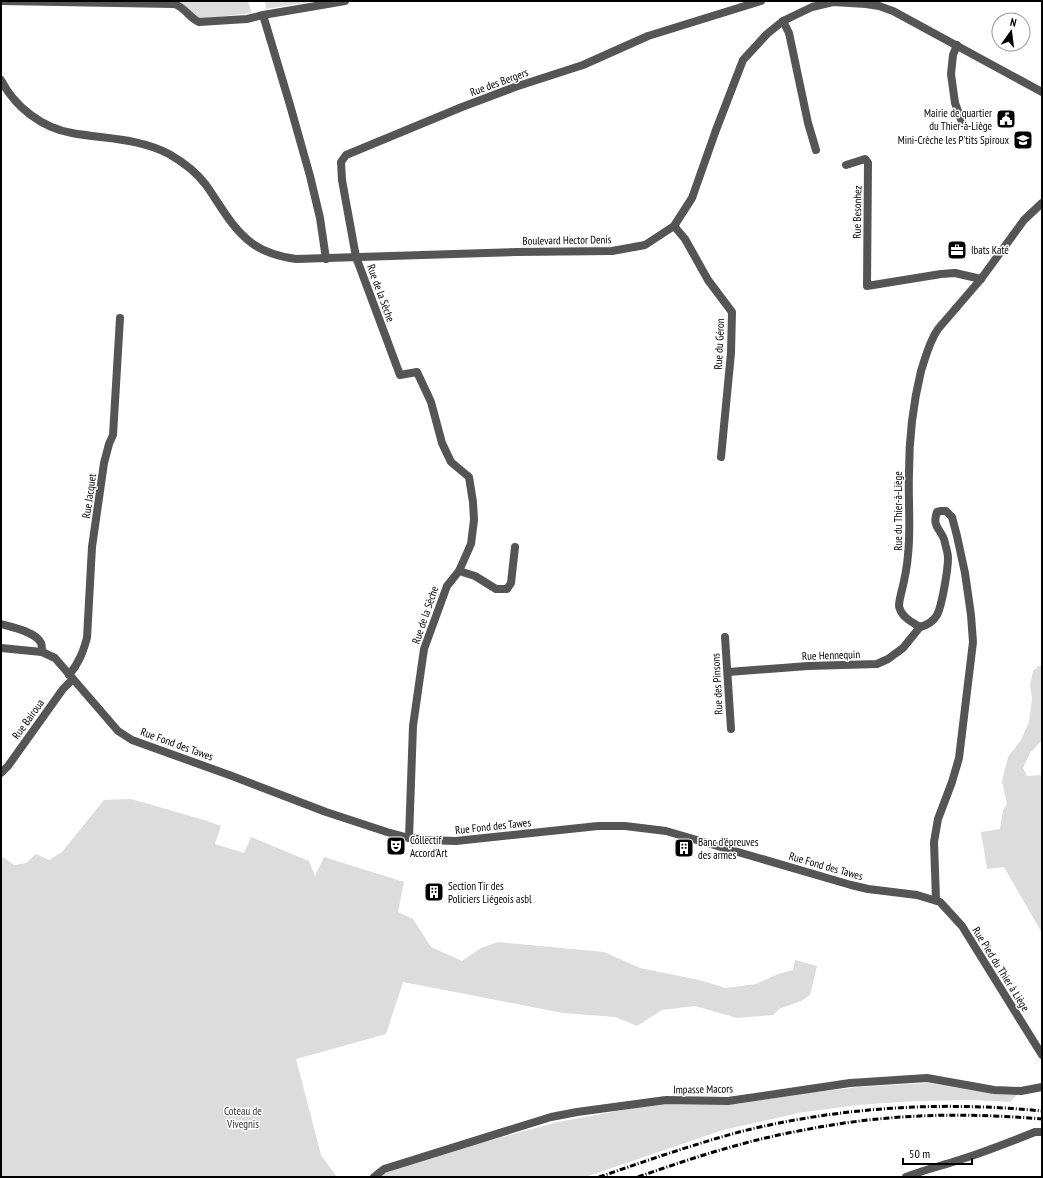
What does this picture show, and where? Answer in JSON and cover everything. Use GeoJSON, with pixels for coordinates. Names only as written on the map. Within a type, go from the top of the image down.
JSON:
{"type":"FeatureCollection","features":[{"type":"Feature","properties":{"kind":"street"},"geometry":{"type":"LineString","coordinates":[[1,2],[174,4],[179,6],[194,20],[199,22],[247,19],[345,1]]}},
{"type":"Feature","properties":{"kind":"street","name":"Rue des Bergers"},"geometry":{"type":"LineString","coordinates":[[356,257],[342,180],[342,162],[346,155],[462,107],[583,64],[648,36],[761,1]]}},
{"type":"Feature","properties":{"kind":"street","name":"Boulevard Hector Denis"},"geometry":{"type":"LineString","coordinates":[[1,80],[9,93],[23,108],[46,124],[71,133],[138,143],[160,150],[182,162],[206,185],[235,228],[248,240],[274,255],[296,259],[516,252],[612,251],[645,245],[674,226],[692,198],[743,60],[767,34],[783,22],[812,7],[833,1],[866,4],[880,3],[1042,92]]}},
{"type":"Feature","properties":{"kind":"street"},"geometry":{"type":"LineString","coordinates":[[263,15],[312,183],[320,218],[326,259]]}},
{"type":"Feature","properties":{"kind":"street"},"geometry":{"type":"LineString","coordinates":[[783,22],[789,33],[808,124],[816,150]]}},
{"type":"Feature","properties":{"kind":"street"},"geometry":{"type":"LineString","coordinates":[[957,45],[953,55],[951,74],[955,103],[962,122]]}},
{"type":"Feature","properties":{"kind":"street","name":"Rue Besonhez"},"geometry":{"type":"LineString","coordinates":[[846,165],[865,159],[868,163],[867,286],[955,273],[981,279]]}},
{"type":"Feature","properties":{"kind":"street","name":"Rue du Thier-à-Liège"},"geometry":{"type":"LineString","coordinates":[[920,627],[903,614],[899,606],[908,558],[910,532],[909,475],[912,420],[916,391],[927,349],[932,337],[938,329],[981,279],[1024,220],[1042,203]]}},
{"type":"Feature","properties":{"kind":"street","name":"Rue du Géron"},"geometry":{"type":"LineString","coordinates":[[674,226],[685,239],[708,280],[732,312],[731,353],[721,457]]}},
{"type":"Feature","properties":{"kind":"street","name":"Rue de la Sèche"},"geometry":{"type":"LineString","coordinates":[[356,257],[400,375],[417,372],[430,402],[442,443],[451,462],[470,477],[474,520],[470,544],[460,571],[447,586],[424,649],[413,726],[409,838]]}},
{"type":"Feature","properties":{"kind":"street","name":"Rue Jacquet"},"geometry":{"type":"LineString","coordinates":[[71,677],[78,665],[87,638],[92,547],[104,463],[113,434],[120,318]]}},
{"type":"Feature","properties":{"kind":"street"},"geometry":{"type":"LineString","coordinates":[[920,627],[930,624],[941,607],[948,558],[945,541],[935,525],[934,518],[937,512],[946,511],[952,517],[963,565],[972,616],[972,642],[959,758],[938,819],[934,842],[936,900]]}},
{"type":"Feature","properties":{"kind":"street"},"geometry":{"type":"LineString","coordinates":[[460,571],[475,576],[496,589],[507,589],[512,583],[515,547]]}},
{"type":"Feature","properties":{"kind":"street"},"geometry":{"type":"LineString","coordinates":[[1,624],[26,631],[35,636],[41,642],[42,652]]}},
{"type":"Feature","properties":{"kind":"street","name":"Rue Hennequin"},"geometry":{"type":"LineString","coordinates":[[728,672],[808,666],[877,664],[888,659],[903,648],[920,627]]}},
{"type":"Feature","properties":{"kind":"street","name":"Rue des Pinsons"},"geometry":{"type":"LineString","coordinates":[[725,637],[731,729]]}},
{"type":"Feature","properties":{"kind":"street","name":"Rue Fond des Tawes"},"geometry":{"type":"LineString","coordinates":[[1,648],[42,652],[55,658],[118,731],[132,740],[326,812],[409,838],[436,841],[456,841],[598,826],[625,826],[666,831],[862,888],[917,895],[936,900]]}},
{"type":"Feature","properties":{"kind":"street","name":"Rue Bairoua"},"geometry":{"type":"LineString","coordinates":[[1,773],[8,766],[71,677]]}},
{"type":"Feature","properties":{"kind":"street","name":"Rue Pied du Thier à Liège"},"geometry":{"type":"LineString","coordinates":[[936,900],[940,902],[962,926],[1042,1055]]}},
{"type":"Feature","properties":{"kind":"street","name":"Impasse Macors"},"geometry":{"type":"LineString","coordinates":[[374,1177],[384,1169],[551,1117],[666,1100],[728,1101],[850,1082],[927,1078],[994,1090],[1020,1091],[1042,1087]]}},
{"type":"Feature","properties":{"kind":"street"},"geometry":{"type":"LineString","coordinates":[[906,1177],[914,1173],[939,1167],[981,1153],[1036,1132],[1042,1132]]}},
{"type":"Feature","properties":{"kind":"green space"},"geometry":{"type":"Polygon","coordinates":[[[179,1],[248,1],[252,13],[199,19],[179,1]]]}},
{"type":"Feature","properties":{"kind":"green space"},"geometry":{"type":"Polygon","coordinates":[[[265,1],[316,1],[266,9],[265,1]]]}},
{"type":"Feature","properties":{"kind":"green space"},"geometry":{"type":"Polygon","coordinates":[[[1039,666],[1042,666],[1042,740],[1030,753],[1023,768],[1027,776],[1042,775],[1042,933],[1004,867],[987,869],[981,832],[1000,829],[1003,810],[1007,804],[1002,781],[1008,757],[1021,740],[1029,722],[1032,699],[1030,685],[1033,671],[1039,666]]]}},
{"type":"Feature","properties":{"kind":"green space","name":"Coteau de Vivegnis"},"geometry":{"type":"Polygon","coordinates":[[[131,799],[221,826],[215,844],[244,853],[251,837],[309,861],[315,876],[324,857],[404,882],[398,912],[413,919],[431,947],[462,961],[481,948],[498,942],[604,952],[640,968],[699,980],[726,988],[756,984],[778,974],[793,970],[795,960],[817,966],[810,995],[801,1001],[779,1009],[773,1015],[737,1018],[695,1006],[662,1010],[637,1026],[615,1017],[563,1013],[403,982],[386,1034],[296,1059],[321,1155],[337,1177],[1,1177],[1,860],[3,857],[14,865],[26,863],[36,854],[49,860],[62,852],[104,800],[131,799]]]}},
{"type":"Feature","properties":{"kind":"green space"},"geometry":{"type":"Polygon","coordinates":[[[927,1083],[996,1094],[1017,1095],[1010,1102],[973,1100],[915,1101],[857,1105],[798,1113],[723,1130],[585,1177],[374,1177],[384,1169],[558,1122],[655,1104],[736,1104],[806,1093],[860,1087],[927,1083]]]}},
{"type":"Feature","properties":{"kind":"railway"},"geometry":{"type":"LineString","coordinates":[[599,1177],[725,1136],[817,1116],[854,1111],[929,1107],[1004,1108],[1042,1111]]}},
{"type":"Feature","properties":{"kind":"railway"},"geometry":{"type":"LineString","coordinates":[[638,1177],[699,1156],[741,1144],[783,1134],[834,1125],[893,1118],[952,1115],[1042,1119]]}},
{"type":"Feature","properties":{"kind":"place","name":"Mairie de quartier du Thier-à-Liège"},"geometry":{"type":"Point","coordinates":[1006,119]}},
{"type":"Feature","properties":{"kind":"place","name":"Mini-Crèche les P'tits Spiroux"},"geometry":{"type":"Point","coordinates":[1023,140]}},
{"type":"Feature","properties":{"kind":"place","name":"Ibats Katé"},"geometry":{"type":"Point","coordinates":[957,250]}},
{"type":"Feature","properties":{"kind":"place","name":"Collectif Accord'Art"},"geometry":{"type":"Point","coordinates":[396,846]}},
{"type":"Feature","properties":{"kind":"place","name":"Banc d'épreuves des armes"},"geometry":{"type":"Point","coordinates":[684,848]}},
{"type":"Feature","properties":{"kind":"place","name":"Section Tir des Policiers Liégeois asbl"},"geometry":{"type":"Point","coordinates":[434,892]}}]}
